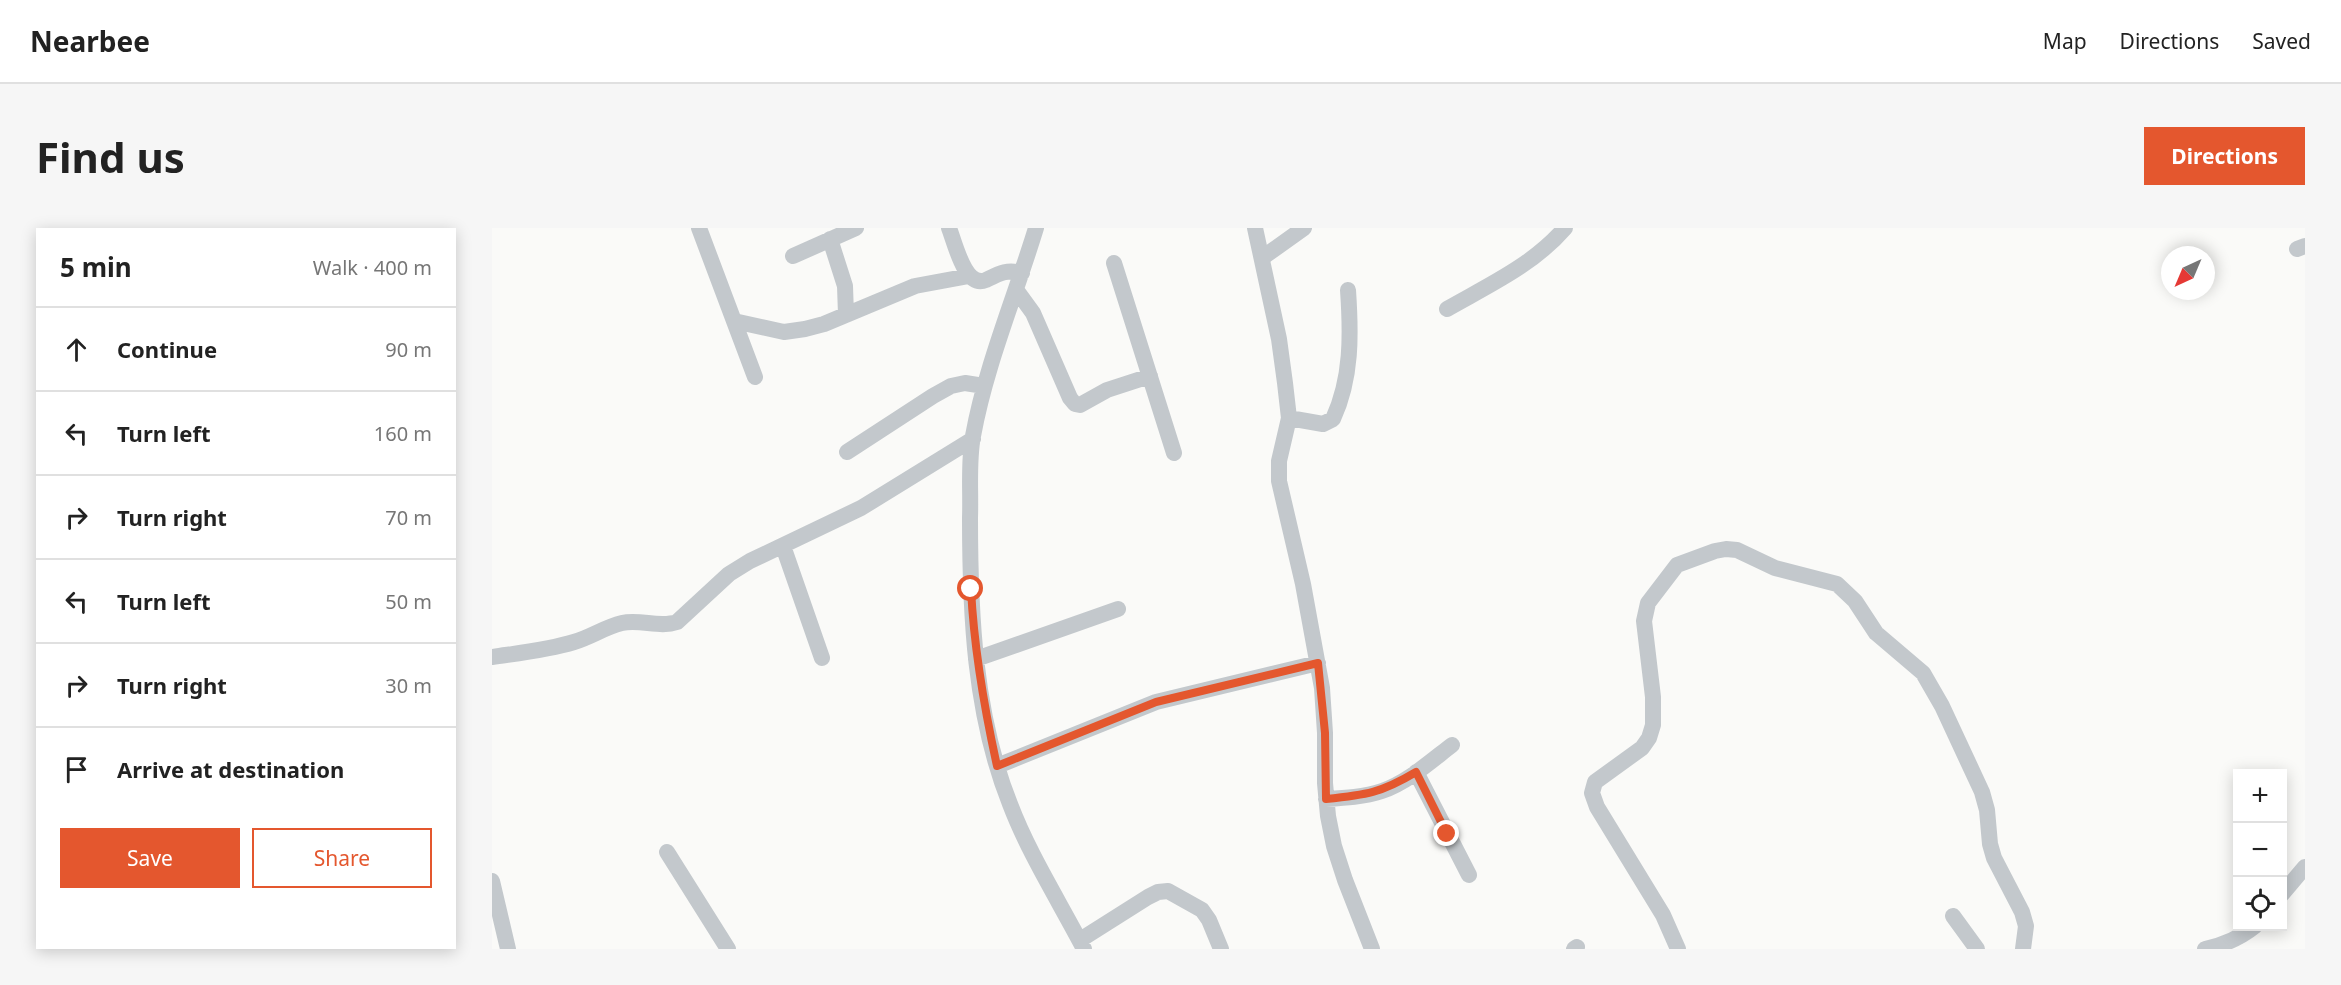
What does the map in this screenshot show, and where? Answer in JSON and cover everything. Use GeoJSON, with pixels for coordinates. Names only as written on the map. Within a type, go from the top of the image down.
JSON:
{"type":"FeatureCollection","features":[{"type":"Feature","properties":{"kind":"street"},"geometry":{"type":"LineString","coordinates":[[699,228],[755,377]]}},
{"type":"Feature","properties":{"kind":"street"},"geometry":{"type":"LineString","coordinates":[[793,256],[856,228]]}},
{"type":"Feature","properties":{"kind":"street"},"geometry":{"type":"LineString","coordinates":[[949,228],[969,276],[975,281],[983,281],[1001,272],[1022,273]]}},
{"type":"Feature","properties":{"kind":"street"},"geometry":{"type":"LineString","coordinates":[[1036,228],[984,386],[973,439],[970,539],[972,610],[976,659],[997,766],[1026,840],[1082,945],[1148,897],[1158,892],[1168,891],[1202,910],[1209,920],[1221,949]]}},
{"type":"Feature","properties":{"kind":"street"},"geometry":{"type":"LineString","coordinates":[[1255,228],[1279,339],[1289,417],[1279,461],[1279,481],[1304,584],[1318,663],[1325,733],[1326,799],[1334,846],[1372,949]]}},
{"type":"Feature","properties":{"kind":"street"},"geometry":{"type":"LineString","coordinates":[[1262,258],[1304,228]]}},
{"type":"Feature","properties":{"kind":"street"},"geometry":{"type":"LineString","coordinates":[[1447,309],[1510,274],[1535,257],[1556,232]]}},
{"type":"Feature","properties":{"kind":"street"},"geometry":{"type":"LineString","coordinates":[[830,239],[845,286],[846,315]]}},
{"type":"Feature","properties":{"kind":"street"},"geometry":{"type":"LineString","coordinates":[[1114,263],[1174,453]]}},
{"type":"Feature","properties":{"kind":"street"},"geometry":{"type":"LineString","coordinates":[[734,321],[784,332],[805,329],[846,315],[915,286],[969,276]]}},
{"type":"Feature","properties":{"kind":"street"},"geometry":{"type":"LineString","coordinates":[[1289,417],[1323,424],[1333,419],[1348,368],[1350,351],[1348,290]]}},
{"type":"Feature","properties":{"kind":"street"},"geometry":{"type":"LineString","coordinates":[[1017,291],[1033,314],[1070,398],[1075,404],[1080,405],[1107,390],[1150,376]]}},
{"type":"Feature","properties":{"kind":"street"},"geometry":{"type":"LineString","coordinates":[[848,452],[951,386],[965,383],[984,386]]}},
{"type":"Feature","properties":{"kind":"street"},"geometry":{"type":"LineString","coordinates":[[492,657],[574,642],[621,623],[639,621],[670,625],[677,622],[729,574],[750,561],[861,508],[973,439]]}},
{"type":"Feature","properties":{"kind":"street"},"geometry":{"type":"LineString","coordinates":[[783,546],[822,658]]}},
{"type":"Feature","properties":{"kind":"street"},"geometry":{"type":"LineString","coordinates":[[1678,949],[1663,915],[1597,807],[1592,793],[1595,782],[1642,748],[1649,738],[1653,725],[1653,698],[1644,621],[1648,603],[1677,565],[1726,549],[1747,554],[1775,568],[1837,584],[1855,601],[1876,633],[1923,673],[1942,706],[1982,792],[1994,858],[2022,912],[2026,926],[2023,949]]}},
{"type":"Feature","properties":{"kind":"street"},"geometry":{"type":"LineString","coordinates":[[976,659],[1118,609]]}},
{"type":"Feature","properties":{"kind":"street"},"geometry":{"type":"LineString","coordinates":[[997,766],[1156,702],[1318,663]]}},
{"type":"Feature","properties":{"kind":"street"},"geometry":{"type":"LineString","coordinates":[[1326,799],[1360,796],[1382,791],[1416,772],[1452,745]]}},
{"type":"Feature","properties":{"kind":"street"},"geometry":{"type":"LineString","coordinates":[[1416,772],[1468,875]]}},
{"type":"Feature","properties":{"kind":"street"},"geometry":{"type":"LineString","coordinates":[[667,852],[728,949]]}},
{"type":"Feature","properties":{"kind":"street"},"geometry":{"type":"LineString","coordinates":[[2287,889],[2305,867]]}},
{"type":"Feature","properties":{"kind":"street"},"geometry":{"type":"LineString","coordinates":[[492,881],[502,945]]}},
{"type":"Feature","properties":{"kind":"street"},"geometry":{"type":"LineString","coordinates":[[1953,916],[1977,949]]}},
{"type":"Feature","properties":{"kind":"street"},"geometry":{"type":"LineString","coordinates":[[2205,949],[2219,946],[2249,931]]}},
{"type":"Feature","properties":{"kind":"route"},"geometry":{"type":"LineString","coordinates":[[971,589],[976,659],[997,766],[1156,702],[1318,663],[1325,733],[1326,799],[1360,796],[1382,791],[1416,772],[1447,834]]}}]}
